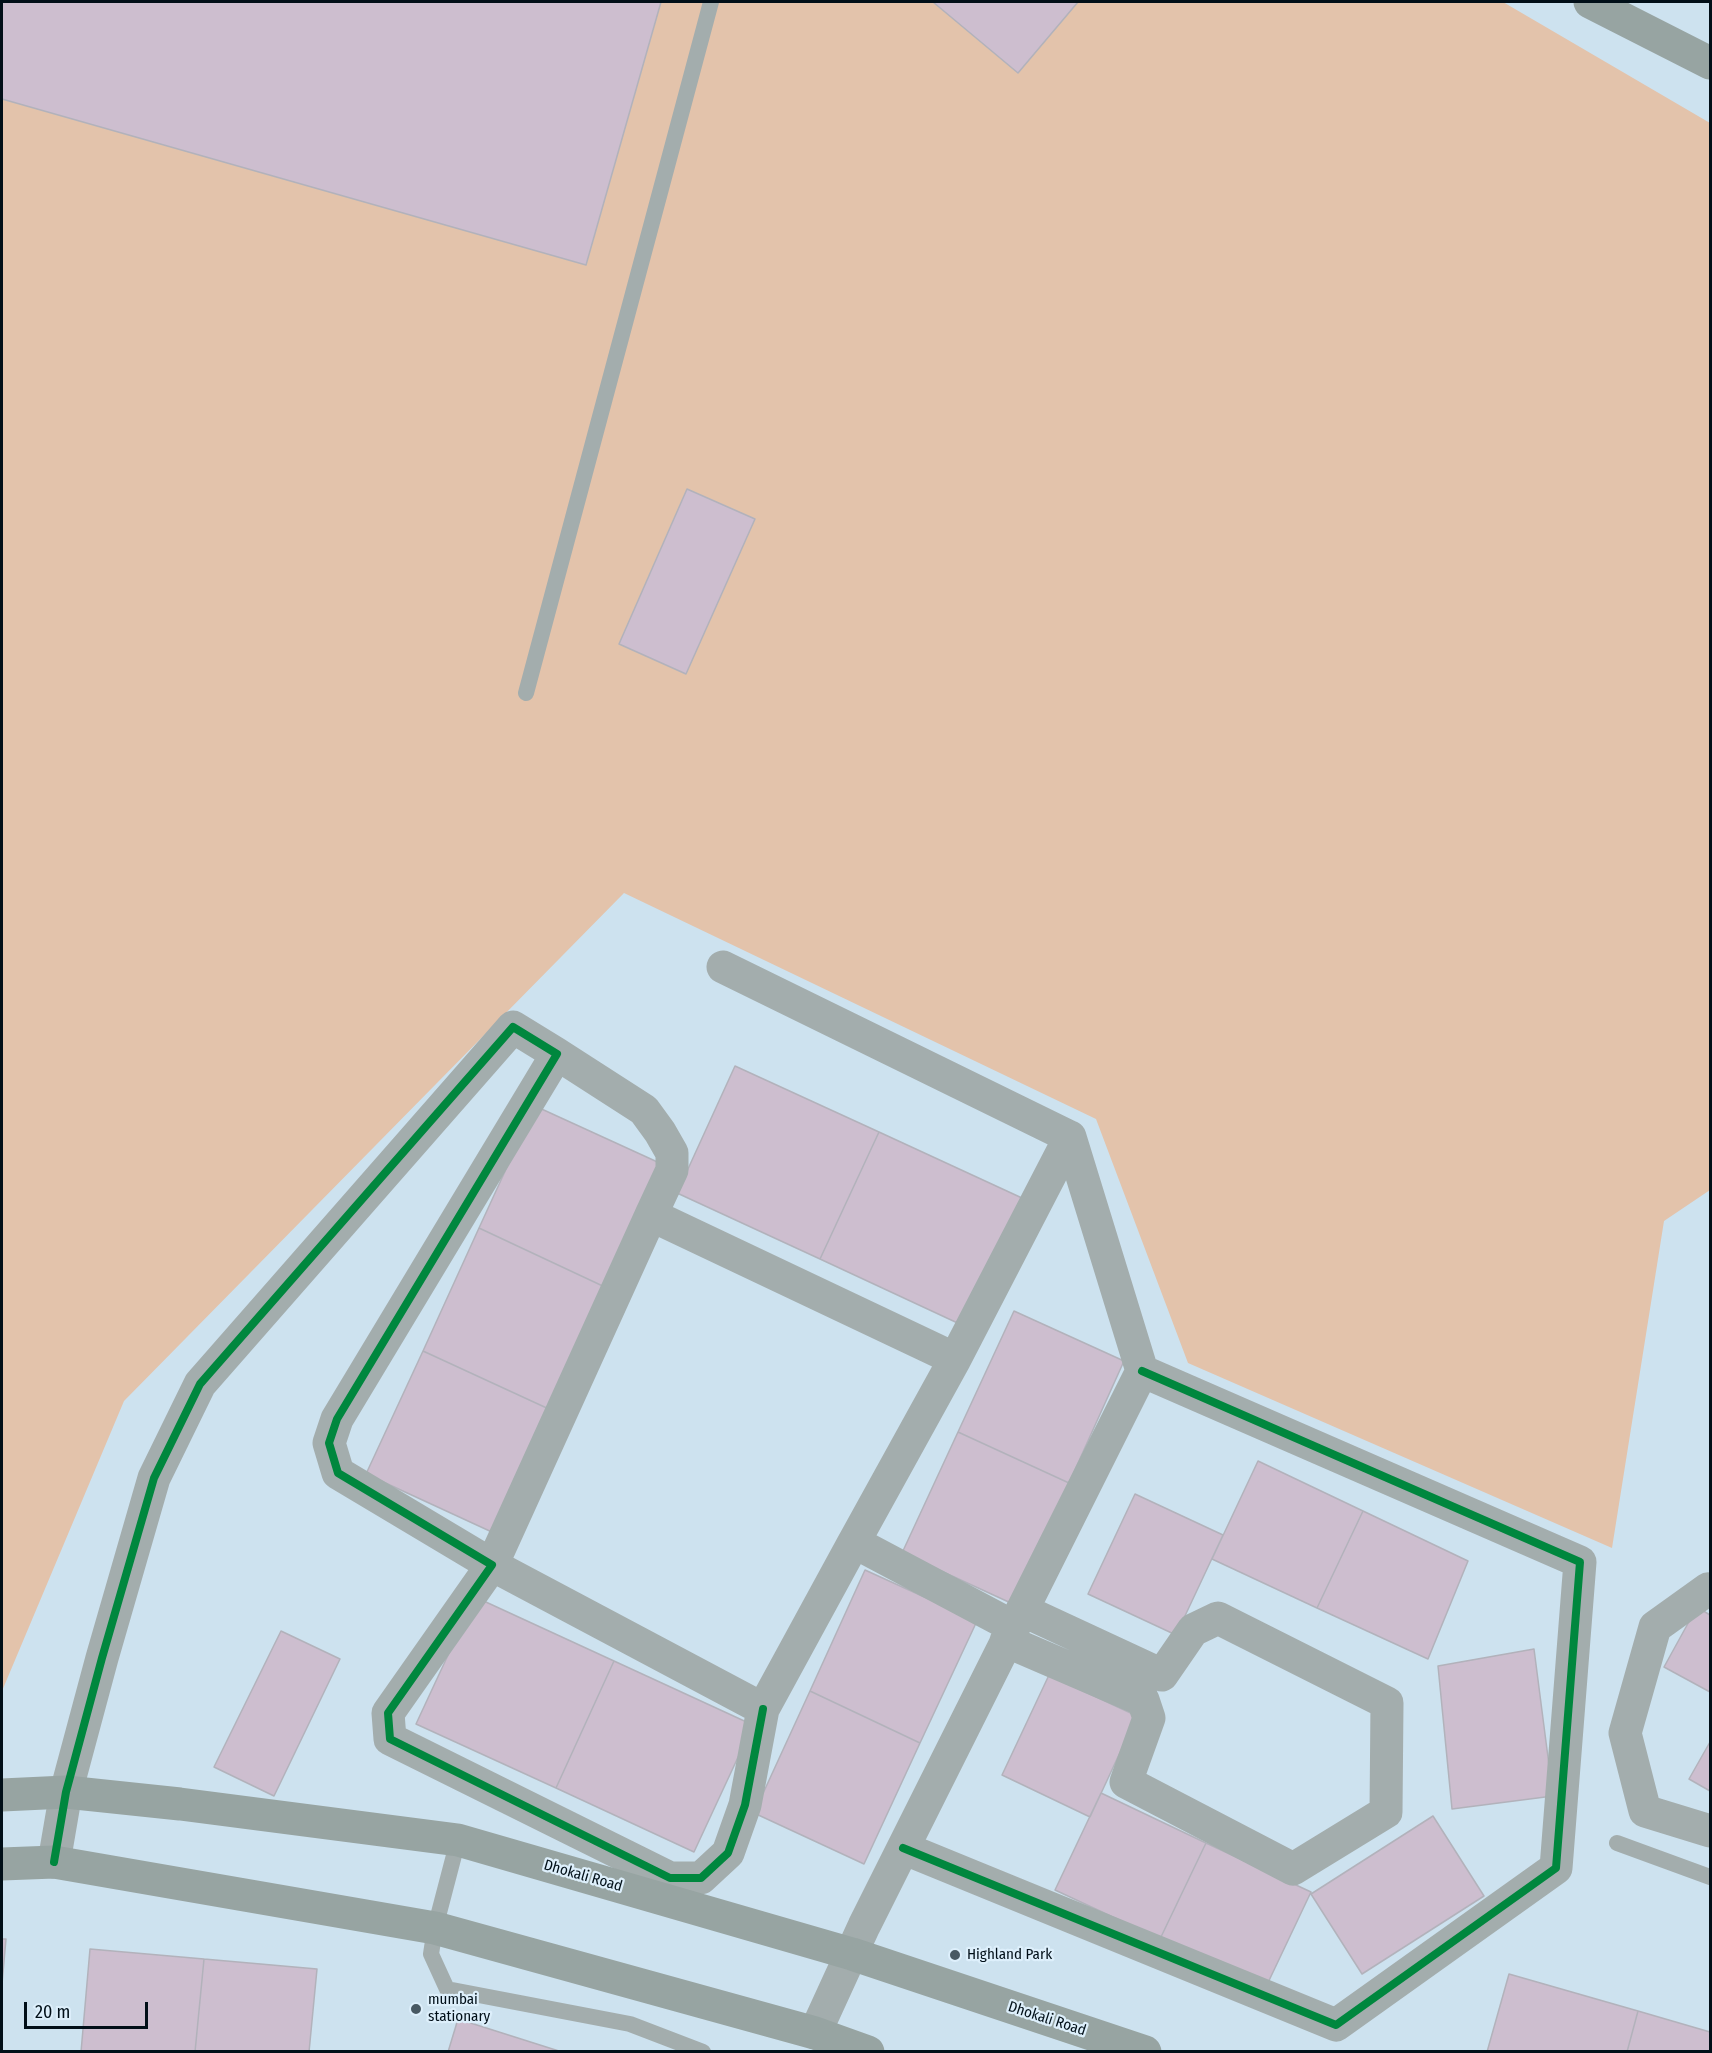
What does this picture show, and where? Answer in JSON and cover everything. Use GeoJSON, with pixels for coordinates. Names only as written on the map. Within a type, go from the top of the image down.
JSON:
{"type":"FeatureCollection","features":[{"type":"Feature","properties":{"kind":"street"},"geometry":{"type":"LineString","coordinates":[[1590,2],[1710,63]]}},
{"type":"Feature","properties":{"kind":"street"},"geometry":{"type":"LineString","coordinates":[[723,967],[1070,1137],[1142,1371],[903,1848],[815,2033]]}},
{"type":"Feature","properties":{"kind":"street"},"geometry":{"type":"LineString","coordinates":[[54,1862],[66,1792],[154,1478],[200,1384],[513,1027],[644,1110],[672,1153],[672,1170],[492,1565],[388,1713],[390,1739],[670,1878],[701,1878],[728,1853],[745,1804],[763,1709],[955,1359],[1070,1137]]}},
{"type":"Feature","properties":{"kind":"street"},"geometry":{"type":"LineString","coordinates":[[557,1054],[337,1419],[329,1443],[338,1473],[492,1565],[763,1709]]}},
{"type":"Feature","properties":{"kind":"street"},"geometry":{"type":"LineString","coordinates":[[651,1215],[955,1359]]}},
{"type":"Feature","properties":{"kind":"street"},"geometry":{"type":"LineString","coordinates":[[903,1848],[1336,2025],[1556,1868],[1580,1562],[1142,1371]]}},
{"type":"Feature","properties":{"kind":"street"},"geometry":{"type":"LineString","coordinates":[[854,1542],[1014,1626],[1143,1700],[1149,1718],[1126,1782],[1293,1869],[1386,1812],[1387,1703],[1218,1618],[1193,1630],[1162,1675],[1014,1626]]}},
{"type":"Feature","properties":{"kind":"street"},"geometry":{"type":"LineString","coordinates":[[1710,1590],[1708,1589],[1655,1627],[1625,1733],[1645,1811],[1710,1831]]}},
{"type":"Feature","properties":{"kind":"street","name":"Dhokali Road"},"geometry":{"type":"LineString","coordinates":[[2,1795],[66,1792],[180,1804],[458,1840],[852,1954],[1145,2052]]}},
{"type":"Feature","properties":{"kind":"street"},"geometry":{"type":"LineString","coordinates":[[2,1864],[54,1862],[435,1928],[815,2033],[868,2052]]}},
{"type":"Feature","properties":{"kind":"lane"},"geometry":{"type":"LineString","coordinates":[[526,693],[711,2]]}},
{"type":"Feature","properties":{"kind":"lane"},"geometry":{"type":"LineString","coordinates":[[458,1840],[435,1928],[431,1954],[447,1989],[630,2024],[703,2052]]}},
{"type":"Feature","properties":{"kind":"lane"},"geometry":{"type":"LineString","coordinates":[[1617,1843],[1710,1877]]}},
{"type":"Feature","properties":{"kind":"shaded area"},"geometry":{"type":"Polygon","coordinates":[[[2,2],[1503,2],[1710,123],[1710,1190],[1664,1221],[1612,1548],[1188,1363],[1096,1119],[624,893],[124,1401],[2,1691],[2,2]]]}},
{"type":"Feature","properties":{"kind":"building"},"geometry":{"type":"Polygon","coordinates":[[[2,2],[661,2],[586,265],[2,99],[2,2]]]}},
{"type":"Feature","properties":{"kind":"building"},"geometry":{"type":"Polygon","coordinates":[[[933,2],[1078,2],[1018,73],[933,2]]]}},
{"type":"Feature","properties":{"kind":"building"},"geometry":{"type":"Polygon","coordinates":[[[687,489],[755,519],[686,674],[619,644],[687,489]]]}},
{"type":"Feature","properties":{"kind":"building"},"geometry":{"type":"Polygon","coordinates":[[[735,1066],[879,1132],[820,1259],[677,1193],[735,1066]]]}},
{"type":"Feature","properties":{"kind":"building"},"geometry":{"type":"Polygon","coordinates":[[[535,1106],[664,1165],[607,1288],[479,1228],[535,1106]]]}},
{"type":"Feature","properties":{"kind":"building"},"geometry":{"type":"Polygon","coordinates":[[[879,1132],[1022,1198],[964,1326],[820,1259],[879,1132]]]}},
{"type":"Feature","properties":{"kind":"building"},"geometry":{"type":"Polygon","coordinates":[[[479,1228],[607,1288],[551,1410],[423,1351],[479,1228]]]}},
{"type":"Feature","properties":{"kind":"building"},"geometry":{"type":"Polygon","coordinates":[[[1014,1311],[1124,1361],[1069,1483],[958,1432],[1014,1311]]]}},
{"type":"Feature","properties":{"kind":"building"},"geometry":{"type":"Polygon","coordinates":[[[423,1351],[551,1410],[494,1533],[366,1474],[423,1351]]]}},
{"type":"Feature","properties":{"kind":"building"},"geometry":{"type":"Polygon","coordinates":[[[958,1432],[1069,1483],[1013,1604],[902,1553],[958,1432]]]}},
{"type":"Feature","properties":{"kind":"building"},"geometry":{"type":"Polygon","coordinates":[[[1258,1461],[1363,1511],[1317,1608],[1212,1559],[1258,1461]]]}},
{"type":"Feature","properties":{"kind":"building"},"geometry":{"type":"Polygon","coordinates":[[[1135,1494],[1223,1535],[1176,1635],[1088,1594],[1135,1494]]]}},
{"type":"Feature","properties":{"kind":"building"},"geometry":{"type":"Polygon","coordinates":[[[1363,1511],[1468,1561],[1428,1659],[1317,1608],[1363,1511]]]}},
{"type":"Feature","properties":{"kind":"building"},"geometry":{"type":"Polygon","coordinates":[[[865,1570],[977,1621],[920,1743],[810,1691],[865,1570]]]}},
{"type":"Feature","properties":{"kind":"building"},"geometry":{"type":"Polygon","coordinates":[[[475,1597],[614,1661],[556,1788],[416,1724],[475,1597]]]}},
{"type":"Feature","properties":{"kind":"building"},"geometry":{"type":"Polygon","coordinates":[[[1697,1607],[1710,1615],[1710,1692],[1664,1667],[1697,1607]]]}},
{"type":"Feature","properties":{"kind":"building"},"geometry":{"type":"Polygon","coordinates":[[[281,1631],[340,1659],[274,1796],[214,1767],[281,1631]]]}},
{"type":"Feature","properties":{"kind":"building"},"geometry":{"type":"Polygon","coordinates":[[[1534,1649],[1553,1796],[1452,1809],[1438,1666],[1534,1649]]]}},
{"type":"Feature","properties":{"kind":"building"},"geometry":{"type":"Polygon","coordinates":[[[614,1661],[753,1725],[694,1852],[556,1788],[614,1661]]]}},
{"type":"Feature","properties":{"kind":"building"},"geometry":{"type":"Polygon","coordinates":[[[1049,1675],[1137,1716],[1090,1817],[1002,1775],[1049,1675]]]}},
{"type":"Feature","properties":{"kind":"building"},"geometry":{"type":"Polygon","coordinates":[[[810,1691],[920,1743],[864,1864],[754,1813],[810,1691]]]}},
{"type":"Feature","properties":{"kind":"building"},"geometry":{"type":"Polygon","coordinates":[[[1710,1742],[1710,1791],[1689,1779],[1710,1742]]]}},
{"type":"Feature","properties":{"kind":"building"},"geometry":{"type":"Polygon","coordinates":[[[1101,1793],[1206,1843],[1160,1939],[1055,1890],[1101,1793]]]}},
{"type":"Feature","properties":{"kind":"building"},"geometry":{"type":"Polygon","coordinates":[[[1433,1816],[1484,1896],[1362,1974],[1311,1894],[1433,1816]]]}},
{"type":"Feature","properties":{"kind":"building"},"geometry":{"type":"Polygon","coordinates":[[[1206,1843],[1311,1892],[1265,1989],[1160,1939],[1206,1843]]]}},
{"type":"Feature","properties":{"kind":"building"},"geometry":{"type":"Polygon","coordinates":[[[2,1939],[6,1939],[2,1984],[2,1939]]]}},
{"type":"Feature","properties":{"kind":"building"},"geometry":{"type":"Polygon","coordinates":[[[90,1949],[204,1959],[195,2052],[81,2052],[90,1949]]]}},
{"type":"Feature","properties":{"kind":"building"},"geometry":{"type":"Polygon","coordinates":[[[204,1959],[317,1969],[309,2052],[195,2052],[204,1959]]]}},
{"type":"Feature","properties":{"kind":"building"},"geometry":{"type":"Polygon","coordinates":[[[1509,1974],[1638,2011],[1627,2052],[1487,2052],[1509,1974]]]}},
{"type":"Feature","properties":{"kind":"building"},"geometry":{"type":"Polygon","coordinates":[[[1638,2011],[1710,2032],[1710,2052],[1627,2052],[1638,2011]]]}},
{"type":"Feature","properties":{"kind":"building"},"geometry":{"type":"Polygon","coordinates":[[[458,2019],[562,2052],[448,2052],[458,2019]]]}},
{"type":"Feature","properties":{"kind":"cycle path"},"geometry":{"type":"LineString","coordinates":[[54,1862],[66,1792],[154,1478],[200,1384],[513,1027],[557,1054],[337,1419],[329,1443],[338,1473],[492,1565],[388,1713],[390,1739],[670,1878],[701,1878],[728,1853],[745,1805],[763,1709]]}},
{"type":"Feature","properties":{"kind":"cycle path"},"geometry":{"type":"LineString","coordinates":[[903,1848],[1336,2025],[1556,1868],[1580,1562],[1142,1371]]}},
{"type":"Feature","properties":{"kind":"place","name":"Highland Park"},"geometry":{"type":"Point","coordinates":[955,1955]}},
{"type":"Feature","properties":{"kind":"place","name":"mumbai stationary"},"geometry":{"type":"Point","coordinates":[416,2009]}}]}
